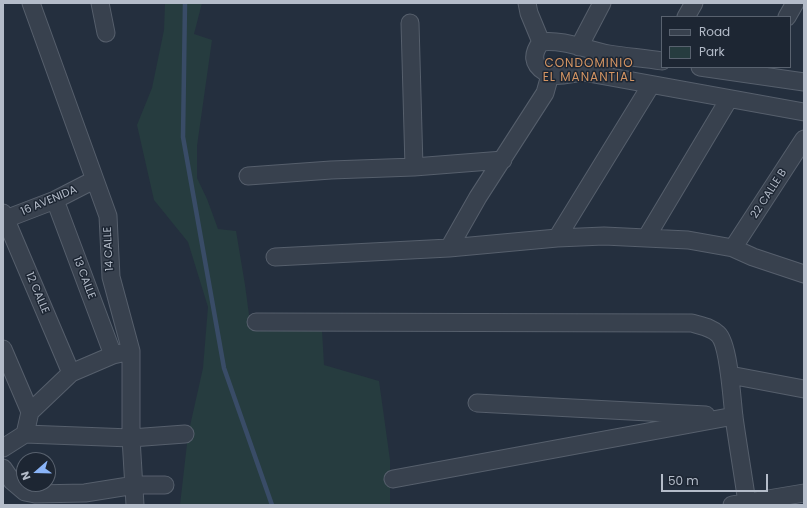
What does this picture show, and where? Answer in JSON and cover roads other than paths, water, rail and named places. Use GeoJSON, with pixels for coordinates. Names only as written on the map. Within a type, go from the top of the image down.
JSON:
{"type":"FeatureCollection","features":[{"type":"Feature","properties":{"kind":"street","name":"14 CALLE"},"geometry":{"type":"LineString","coordinates":[[31,3],[108,216],[111,277],[130,351],[131,438],[135,505]]}},
{"type":"Feature","properties":{"kind":"street"},"geometry":{"type":"LineString","coordinates":[[100,3],[106,33]]}},
{"type":"Feature","properties":{"kind":"street"},"geometry":{"type":"LineString","coordinates":[[527,3],[529,13],[541,42]]}},
{"type":"Feature","properties":{"kind":"street"},"geometry":{"type":"LineString","coordinates":[[579,47],[602,3]]}},
{"type":"Feature","properties":{"kind":"street"},"geometry":{"type":"LineString","coordinates":[[687,16],[694,3]]}},
{"type":"Feature","properties":{"kind":"street"},"geometry":{"type":"LineString","coordinates":[[788,16],[795,3]]}},
{"type":"Feature","properties":{"kind":"street"},"geometry":{"type":"LineString","coordinates":[[410,23],[414,167]]}},
{"type":"Feature","properties":{"kind":"street"},"geometry":{"type":"LineString","coordinates":[[541,42],[579,47],[608,54],[661,60]]}},
{"type":"Feature","properties":{"kind":"street"},"geometry":{"type":"LineString","coordinates":[[541,42],[534,53],[535,61],[540,68],[550,75],[583,72],[804,112]]}},
{"type":"Feature","properties":{"kind":"street"},"geometry":{"type":"LineString","coordinates":[[714,68],[756,71],[804,82]]}},
{"type":"Feature","properties":{"kind":"street"},"geometry":{"type":"LineString","coordinates":[[449,248],[478,197],[545,93],[550,75]]}},
{"type":"Feature","properties":{"kind":"street"},"geometry":{"type":"LineString","coordinates":[[557,238],[651,85]]}},
{"type":"Feature","properties":{"kind":"street"},"geometry":{"type":"LineString","coordinates":[[646,238],[729,99]]}},
{"type":"Feature","properties":{"kind":"street","name":"22 CALLE B"},"geometry":{"type":"LineString","coordinates":[[733,248],[804,139]]}},
{"type":"Feature","properties":{"kind":"street"},"geometry":{"type":"LineString","coordinates":[[248,176],[331,170],[414,167],[502,160]]}},
{"type":"Feature","properties":{"kind":"street","name":"16 AVENIDA"},"geometry":{"type":"LineString","coordinates":[[4,217],[54,200],[94,180]]}},
{"type":"Feature","properties":{"kind":"street","name":"13 CALLE"},"geometry":{"type":"LineString","coordinates":[[54,200],[113,355]]}},
{"type":"Feature","properties":{"kind":"street","name":"12 CALLE"},"geometry":{"type":"LineString","coordinates":[[4,217],[71,373]]}},
{"type":"Feature","properties":{"kind":"street"},"geometry":{"type":"LineString","coordinates":[[275,257],[449,248],[557,238],[604,236],[688,240],[733,248],[753,257],[804,274]]}},
{"type":"Feature","properties":{"kind":"street"},"geometry":{"type":"LineString","coordinates":[[256,322],[692,323],[708,328],[718,334],[723,344],[730,375],[739,504],[804,493]]}},
{"type":"Feature","properties":{"kind":"street"},"geometry":{"type":"LineString","coordinates":[[3,349],[30,412]]}},
{"type":"Feature","properties":{"kind":"street"},"geometry":{"type":"LineString","coordinates":[[25,434],[30,412],[71,373],[113,355],[130,351]]}},
{"type":"Feature","properties":{"kind":"street"},"geometry":{"type":"LineString","coordinates":[[730,375],[804,389]]}},
{"type":"Feature","properties":{"kind":"street"},"geometry":{"type":"LineString","coordinates":[[477,403],[734,416]]}},
{"type":"Feature","properties":{"kind":"street"},"geometry":{"type":"LineString","coordinates":[[393,479],[734,416]]}},
{"type":"Feature","properties":{"kind":"street"},"geometry":{"type":"LineString","coordinates":[[3,448],[25,434],[131,438],[185,434]]}},
{"type":"Feature","properties":{"kind":"street"},"geometry":{"type":"LineString","coordinates":[[3,468],[12,481],[35,500],[85,499],[134,485],[165,485]]}},
{"type":"Feature","properties":{"kind":"waterway"},"geometry":{"type":"LineString","coordinates":[[185,3],[183,137],[224,368],[272,505]]}},
{"type":"Feature","properties":{"kind":"district","name":"CONDOMINIO EL MANANTIAL"},"geometry":{"type":"Point","coordinates":[589,71]}}]}
